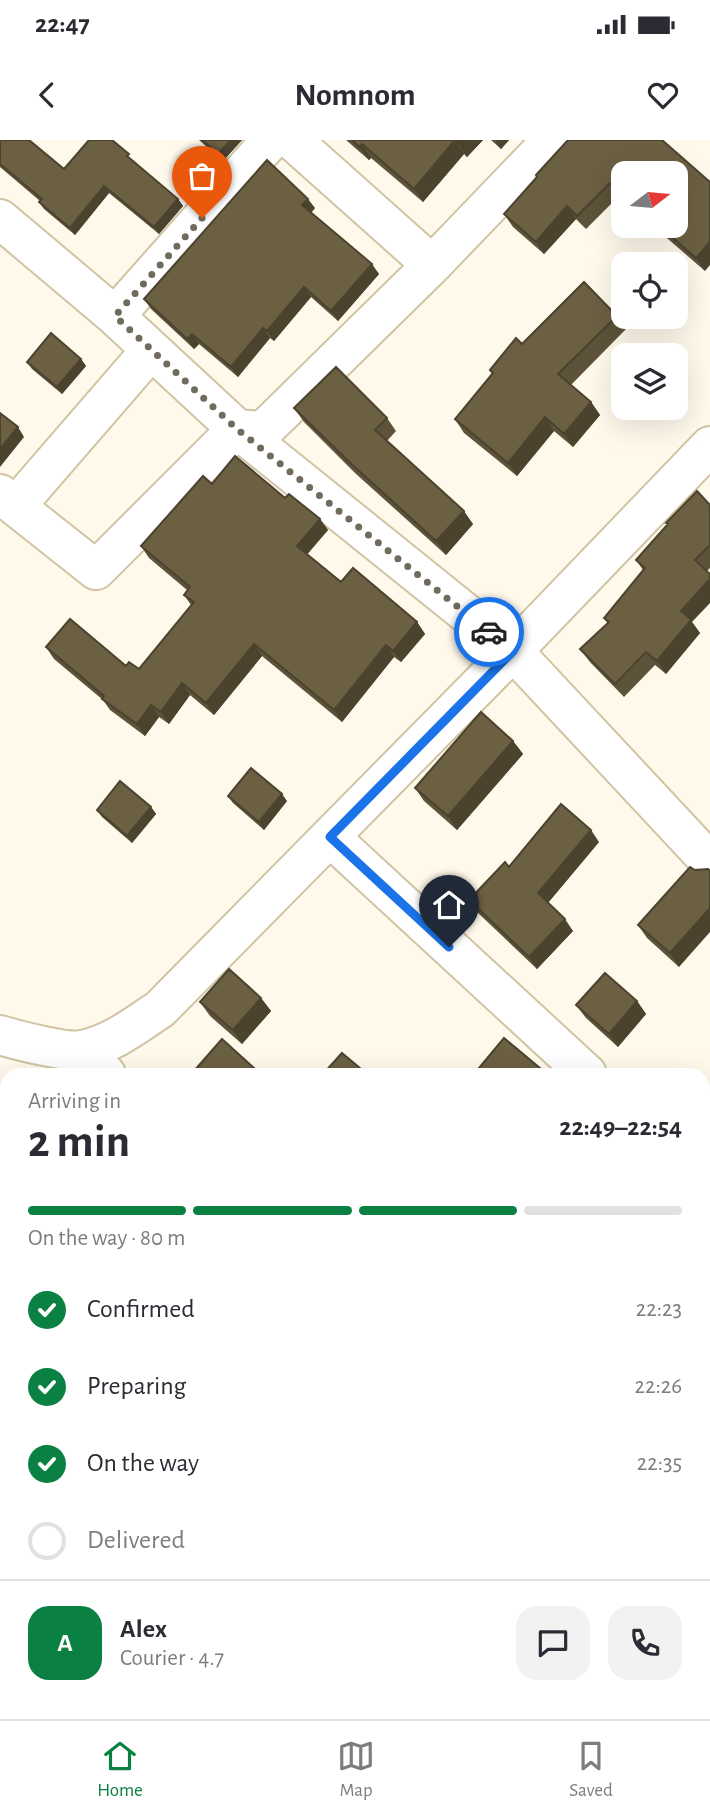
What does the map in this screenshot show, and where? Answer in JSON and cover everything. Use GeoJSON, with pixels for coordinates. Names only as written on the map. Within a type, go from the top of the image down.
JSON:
{"type":"FeatureCollection","features":[{"type":"Feature","properties":{"kind":"street"},"geometry":{"type":"LineString","coordinates":[[115,316],[271,140]]}},
{"type":"Feature","properties":{"kind":"street"},"geometry":{"type":"LineString","coordinates":[[292,140],[432,265]]}},
{"type":"Feature","properties":{"kind":"street"},"geometry":{"type":"LineString","coordinates":[[151,350],[8,500],[96,570],[237,429],[263,431],[432,265],[552,140]]}},
{"type":"Feature","properties":{"kind":"street"},"geometry":{"type":"LineString","coordinates":[[0,219],[115,316],[237,429],[513,651],[710,862]]}},
{"type":"Feature","properties":{"kind":"street"},"geometry":{"type":"LineString","coordinates":[[0,1035],[93,1063],[120,1036],[160,1009],[707,454]]}},
{"type":"Feature","properties":{"kind":"street"},"geometry":{"type":"LineString","coordinates":[[330,837],[580,1068]]}},
{"type":"Feature","properties":{"kind":"building"},"geometry":{"type":"Polygon","coordinates":[[[0,140],[29,140],[64,169],[89,140],[112,140],[178,199],[154,227],[104,186],[70,228],[39,202],[42,199],[0,164],[0,140]]]}},
{"type":"Feature","properties":{"kind":"building"},"geometry":{"type":"Polygon","coordinates":[[[202,140],[231,140],[218,154],[202,140]]]}},
{"type":"Feature","properties":{"kind":"building"},"geometry":{"type":"Polygon","coordinates":[[[352,140],[455,140],[414,189],[362,144],[359,147],[352,140]]]}},
{"type":"Feature","properties":{"kind":"building"},"geometry":{"type":"Polygon","coordinates":[[[568,140],[662,140],[686,161],[611,161],[611,184],[577,216],[567,206],[536,242],[504,214],[568,140]]]}},
{"type":"Feature","properties":{"kind":"building"},"geometry":{"type":"Polygon","coordinates":[[[267,160],[308,199],[302,205],[372,264],[331,311],[304,287],[267,331],[263,328],[231,367],[192,334],[187,339],[144,299],[267,160]]]}},
{"type":"Feature","properties":{"kind":"building"},"geometry":{"type":"Polygon","coordinates":[[[688,163],[710,182],[710,242],[696,258],[673,238],[688,238],[688,163]]]}},
{"type":"Feature","properties":{"kind":"building"},"geometry":{"type":"Polygon","coordinates":[[[584,282],[611,310],[611,322],[558,374],[591,402],[564,434],[545,417],[508,463],[455,419],[493,373],[490,370],[516,338],[522,344],[584,282]]]}},
{"type":"Feature","properties":{"kind":"building"},"geometry":{"type":"Polygon","coordinates":[[[51,333],[81,359],[57,387],[27,362],[51,333]]]}},
{"type":"Feature","properties":{"kind":"building"},"geometry":{"type":"Polygon","coordinates":[[[336,367],[387,418],[375,430],[464,511],[436,541],[294,408],[336,367]]]}},
{"type":"Feature","properties":{"kind":"building"},"geometry":{"type":"Polygon","coordinates":[[[0,413],[18,427],[0,449],[0,413]]]}},
{"type":"Feature","properties":{"kind":"building"},"geometry":{"type":"Polygon","coordinates":[[[235,456],[285,498],[289,494],[320,519],[297,546],[341,582],[353,568],[417,622],[393,651],[386,645],[334,710],[254,644],[206,703],[182,683],[161,712],[151,705],[137,724],[102,699],[104,696],[46,647],[70,619],[126,666],[129,662],[139,669],[194,602],[184,595],[190,587],[141,546],[203,476],[212,484],[235,456]]]}},
{"type":"Feature","properties":{"kind":"building"},"geometry":{"type":"Polygon","coordinates":[[[697,491],[710,505],[710,545],[695,560],[710,574],[710,579],[681,611],[691,620],[657,661],[646,652],[615,684],[580,649],[609,622],[604,618],[645,568],[636,560],[697,491]]]}},
{"type":"Feature","properties":{"kind":"building"},"geometry":{"type":"Polygon","coordinates":[[[481,712],[513,741],[448,816],[415,788],[481,712]]]}},
{"type":"Feature","properties":{"kind":"building"},"geometry":{"type":"Polygon","coordinates":[[[251,768],[282,794],[259,822],[228,796],[251,768]]]}},
{"type":"Feature","properties":{"kind":"building"},"geometry":{"type":"Polygon","coordinates":[[[120,781],[151,807],[127,836],[97,810],[120,781]]]}},
{"type":"Feature","properties":{"kind":"building"},"geometry":{"type":"Polygon","coordinates":[[[561,804],[591,830],[538,893],[565,919],[529,957],[469,900],[505,862],[509,867],[561,804]]]}},
{"type":"Feature","properties":{"kind":"building"},"geometry":{"type":"Polygon","coordinates":[[[690,867],[710,871],[710,908],[670,953],[638,925],[690,867]]]}},
{"type":"Feature","properties":{"kind":"building"},"geometry":{"type":"Polygon","coordinates":[[[229,969],[261,998],[233,1030],[200,1002],[229,969]]]}},
{"type":"Feature","properties":{"kind":"building"},"geometry":{"type":"Polygon","coordinates":[[[605,973],[637,1001],[609,1034],[576,1005],[605,973]]]}},
{"type":"Feature","properties":{"kind":"building"},"geometry":{"type":"Polygon","coordinates":[[[504,1038],[540,1068],[479,1068],[504,1038]]]}},
{"type":"Feature","properties":{"kind":"building"},"geometry":{"type":"Polygon","coordinates":[[[222,1039],[254,1068],[197,1068],[222,1039]]]}},
{"type":"Feature","properties":{"kind":"building"},"geometry":{"type":"Polygon","coordinates":[[[342,1053],[360,1068],[328,1068],[342,1053]]]}},
{"type":"Feature","properties":{"kind":"way so far"},"geometry":{"type":"LineString","coordinates":[[202,218],[115,316],[237,429],[489,632]]}},
{"type":"Feature","properties":{"kind":"route"},"geometry":{"type":"LineString","coordinates":[[449,947],[330,837],[513,651],[489,632]]}}]}
